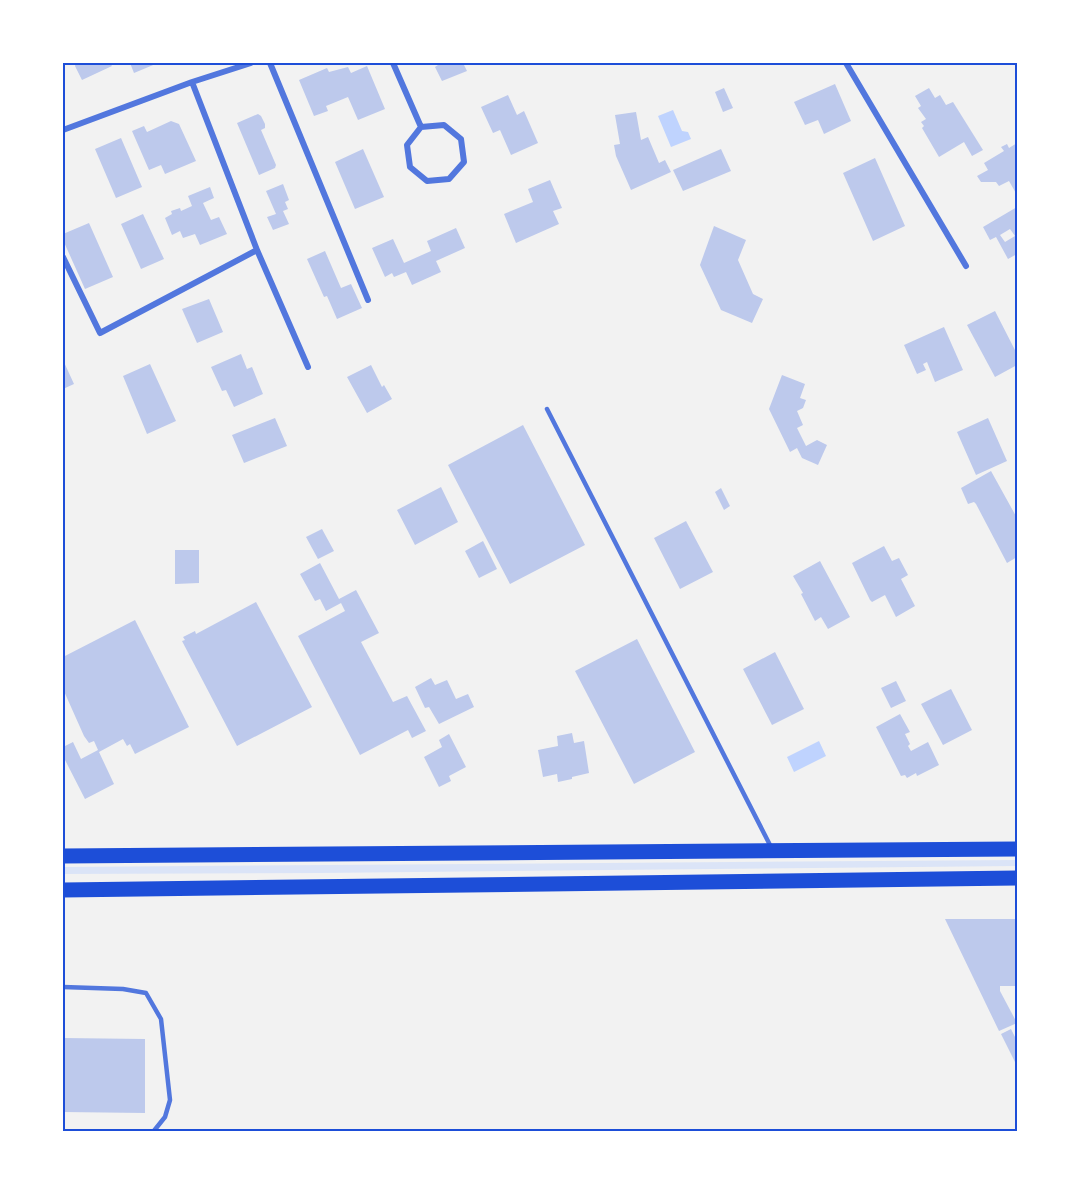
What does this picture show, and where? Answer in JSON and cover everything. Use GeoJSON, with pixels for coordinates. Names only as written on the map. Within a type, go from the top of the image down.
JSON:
{"type":"FeatureCollection","features":[{"type":"Feature","properties":{"kind":"main road"},"geometry":{"type":"LineString","coordinates":[[63,856],[1017,849]]}},
{"type":"Feature","properties":{"kind":"main road"},"geometry":{"type":"LineString","coordinates":[[63,891],[1017,878]]}},
{"type":"Feature","properties":{"kind":"street"},"geometry":{"type":"LineString","coordinates":[[63,130],[192,82],[251,63]]}},
{"type":"Feature","properties":{"kind":"street"},"geometry":{"type":"LineString","coordinates":[[270,63],[368,300]]}},
{"type":"Feature","properties":{"kind":"street"},"geometry":{"type":"LineString","coordinates":[[393,63],[421,127]]}},
{"type":"Feature","properties":{"kind":"street"},"geometry":{"type":"LineString","coordinates":[[846,63],[966,266]]}},
{"type":"Feature","properties":{"kind":"street"},"geometry":{"type":"LineString","coordinates":[[192,82],[257,250],[308,367]]}},
{"type":"Feature","properties":{"kind":"street"},"geometry":{"type":"LineString","coordinates":[[444,125],[461,139],[464,162],[449,179],[427,181],[410,167],[407,145],[421,127],[444,125]]}},
{"type":"Feature","properties":{"kind":"street"},"geometry":{"type":"LineString","coordinates":[[63,257],[100,333],[257,250]]}},
{"type":"Feature","properties":{"kind":"lane"},"geometry":{"type":"LineString","coordinates":[[547,409],[772,850]]}},
{"type":"Feature","properties":{"kind":"lane"},"geometry":{"type":"LineString","coordinates":[[63,987],[123,989],[146,993],[161,1019],[170,1100],[165,1117],[153,1132]]}},
{"type":"Feature","properties":{"kind":"shaded area"},"geometry":{"type":"Polygon","coordinates":[[[1017,860],[1017,866],[63,874],[63,867],[1017,860]]]}},
{"type":"Feature","properties":{"kind":"water"},"geometry":{"type":"Polygon","coordinates":[[[673,110],[682,131],[688,132],[691,139],[671,147],[658,116],[673,110]]]}},
{"type":"Feature","properties":{"kind":"water"},"geometry":{"type":"Polygon","coordinates":[[[819,741],[826,756],[794,772],[787,757],[819,741]]]}},
{"type":"Feature","properties":{"kind":"building"},"geometry":{"type":"Polygon","coordinates":[[[76,63],[110,63],[112,66],[82,80],[75,66],[76,63]]]}},
{"type":"Feature","properties":{"kind":"building"},"geometry":{"type":"Polygon","coordinates":[[[130,63],[158,63],[134,73],[130,63]]]}},
{"type":"Feature","properties":{"kind":"building"},"geometry":{"type":"Polygon","coordinates":[[[441,63],[463,63],[467,71],[442,81],[435,67],[441,63]]]}},
{"type":"Feature","properties":{"kind":"building"},"geometry":{"type":"Polygon","coordinates":[[[367,66],[385,109],[358,120],[348,97],[326,106],[328,111],[314,116],[299,80],[327,68],[329,72],[348,67],[351,73],[367,66]]]}},
{"type":"Feature","properties":{"kind":"building"},"geometry":{"type":"Polygon","coordinates":[[[835,84],[851,121],[824,134],[818,120],[805,125],[794,102],[835,84]]]}},
{"type":"Feature","properties":{"kind":"building"},"geometry":{"type":"Polygon","coordinates":[[[724,88],[733,108],[723,112],[715,92],[724,88]]]}},
{"type":"Feature","properties":{"kind":"building"},"geometry":{"type":"Polygon","coordinates":[[[929,88],[935,98],[940,95],[946,105],[953,102],[983,150],[972,156],[964,142],[939,157],[922,128],[924,126],[921,122],[926,119],[918,108],[921,106],[915,96],[929,88]]]}},
{"type":"Feature","properties":{"kind":"building"},"geometry":{"type":"Polygon","coordinates":[[[508,95],[517,115],[524,111],[538,143],[511,155],[500,130],[493,133],[481,107],[508,95]]]}},
{"type":"Feature","properties":{"kind":"building"},"geometry":{"type":"Polygon","coordinates":[[[636,112],[641,140],[648,137],[659,163],[665,160],[671,172],[631,190],[616,156],[614,145],[620,144],[615,115],[636,112]]]}},
{"type":"Feature","properties":{"kind":"building"},"geometry":{"type":"Polygon","coordinates":[[[258,114],[265,124],[265,128],[261,130],[276,165],[275,168],[259,175],[237,123],[258,114]]]}},
{"type":"Feature","properties":{"kind":"building"},"geometry":{"type":"Polygon","coordinates":[[[171,121],[179,124],[196,161],[165,174],[161,165],[149,170],[132,131],[144,126],[147,132],[171,121]]]}},
{"type":"Feature","properties":{"kind":"building"},"geometry":{"type":"Polygon","coordinates":[[[121,138],[142,187],[116,198],[95,149],[121,138]]]}},
{"type":"Feature","properties":{"kind":"building"},"geometry":{"type":"Polygon","coordinates":[[[1017,143],[1017,195],[1009,181],[999,186],[996,182],[981,182],[977,176],[988,170],[984,163],[1004,151],[1001,147],[1007,144],[1009,148],[1017,143]]]}},
{"type":"Feature","properties":{"kind":"building"},"geometry":{"type":"Polygon","coordinates":[[[363,149],[384,197],[355,209],[335,162],[363,149]]]}},
{"type":"Feature","properties":{"kind":"building"},"geometry":{"type":"Polygon","coordinates":[[[721,149],[731,171],[683,191],[673,170],[721,149]]]}},
{"type":"Feature","properties":{"kind":"building"},"geometry":{"type":"Polygon","coordinates":[[[875,158],[905,226],[873,241],[843,173],[875,158]]]}},
{"type":"Feature","properties":{"kind":"building"},"geometry":{"type":"Polygon","coordinates":[[[550,180],[562,208],[553,211],[559,224],[516,243],[504,214],[533,202],[528,189],[550,180]]]}},
{"type":"Feature","properties":{"kind":"building"},"geometry":{"type":"Polygon","coordinates":[[[283,184],[289,200],[285,202],[288,209],[283,211],[289,224],[273,230],[267,217],[276,214],[266,191],[283,184]]]}},
{"type":"Feature","properties":{"kind":"building"},"geometry":{"type":"Polygon","coordinates":[[[210,187],[214,198],[203,203],[211,220],[219,217],[227,234],[200,245],[195,234],[183,238],[180,231],[172,235],[165,218],[172,214],[171,211],[180,208],[181,211],[192,206],[188,196],[210,187]]]}},
{"type":"Feature","properties":{"kind":"building"},"geometry":{"type":"Polygon","coordinates":[[[1017,207],[1017,254],[1008,259],[996,237],[990,240],[983,227],[1017,207]],[[1010,229],[1000,235],[1005,242],[1015,236],[1010,229]]]}},
{"type":"Feature","properties":{"kind":"building"},"geometry":{"type":"Polygon","coordinates":[[[143,214],[164,259],[141,269],[121,224],[143,214]]]}},
{"type":"Feature","properties":{"kind":"building"},"geometry":{"type":"Polygon","coordinates":[[[89,223],[113,277],[85,289],[63,240],[63,234],[89,223]]]}},
{"type":"Feature","properties":{"kind":"building"},"geometry":{"type":"Polygon","coordinates":[[[714,226],[746,240],[738,260],[753,294],[763,299],[752,323],[721,310],[700,265],[714,226]]]}},
{"type":"Feature","properties":{"kind":"building"},"geometry":{"type":"Polygon","coordinates":[[[456,228],[465,248],[436,261],[441,272],[412,285],[406,272],[394,277],[392,273],[385,277],[372,248],[393,239],[404,263],[431,251],[427,241],[456,228]]]}},
{"type":"Feature","properties":{"kind":"building"},"geometry":{"type":"Polygon","coordinates":[[[325,251],[341,288],[351,284],[362,308],[337,319],[307,259],[325,251]]]}},
{"type":"Feature","properties":{"kind":"building"},"geometry":{"type":"Polygon","coordinates":[[[209,299],[223,332],[197,343],[182,309],[209,299]]]}},
{"type":"Feature","properties":{"kind":"building"},"geometry":{"type":"Polygon","coordinates":[[[995,311],[1017,354],[1017,365],[995,377],[967,325],[995,311]]]}},
{"type":"Feature","properties":{"kind":"building"},"geometry":{"type":"Polygon","coordinates":[[[944,327],[963,370],[935,382],[927,362],[923,364],[926,370],[917,374],[904,345],[944,327]]]}},
{"type":"Feature","properties":{"kind":"building"},"geometry":{"type":"Polygon","coordinates":[[[241,354],[247,369],[252,367],[263,394],[234,407],[226,390],[222,391],[211,367],[241,354]]]}},
{"type":"Feature","properties":{"kind":"building"},"geometry":{"type":"Polygon","coordinates":[[[63,360],[74,384],[63,389],[63,360]]]}},
{"type":"Feature","properties":{"kind":"building"},"geometry":{"type":"Polygon","coordinates":[[[150,364],[176,421],[147,434],[123,376],[150,364]]]}},
{"type":"Feature","properties":{"kind":"building"},"geometry":{"type":"Polygon","coordinates":[[[371,365],[382,387],[384,385],[392,399],[367,413],[347,377],[371,365]]]}},
{"type":"Feature","properties":{"kind":"building"},"geometry":{"type":"Polygon","coordinates":[[[782,375],[805,384],[800,398],[806,400],[803,408],[797,411],[803,425],[797,428],[806,446],[817,440],[827,445],[818,465],[802,458],[797,448],[790,452],[769,409],[782,375]]]}},
{"type":"Feature","properties":{"kind":"building"},"geometry":{"type":"Polygon","coordinates":[[[275,418],[287,446],[244,463],[232,435],[275,418]]]}},
{"type":"Feature","properties":{"kind":"building"},"geometry":{"type":"Polygon","coordinates":[[[988,418],[1007,461],[976,475],[957,432],[988,418]]]}},
{"type":"Feature","properties":{"kind":"building"},"geometry":{"type":"Polygon","coordinates":[[[523,425],[585,545],[510,584],[448,465],[523,425]]]}},
{"type":"Feature","properties":{"kind":"building"},"geometry":{"type":"Polygon","coordinates":[[[991,471],[1017,518],[1017,557],[1007,563],[976,504],[974,502],[968,504],[961,488],[991,471]]]}},
{"type":"Feature","properties":{"kind":"building"},"geometry":{"type":"Polygon","coordinates":[[[441,487],[458,522],[415,545],[397,510],[441,487]]]}},
{"type":"Feature","properties":{"kind":"building"},"geometry":{"type":"Polygon","coordinates":[[[721,488],[730,506],[724,510],[715,492],[721,488]]]}},
{"type":"Feature","properties":{"kind":"building"},"geometry":{"type":"Polygon","coordinates":[[[686,521],[713,572],[680,589],[654,538],[686,521]]]}},
{"type":"Feature","properties":{"kind":"building"},"geometry":{"type":"Polygon","coordinates":[[[322,529],[334,551],[318,559],[306,537],[322,529]]]}},
{"type":"Feature","properties":{"kind":"building"},"geometry":{"type":"Polygon","coordinates":[[[483,541],[497,569],[479,578],[465,551],[483,541]]]}},
{"type":"Feature","properties":{"kind":"building"},"geometry":{"type":"Polygon","coordinates":[[[884,546],[892,561],[899,558],[908,575],[901,579],[915,606],[896,617],[885,595],[872,602],[870,600],[852,563],[884,546]]]}},
{"type":"Feature","properties":{"kind":"building"},"geometry":{"type":"Polygon","coordinates":[[[175,550],[199,550],[199,583],[175,584],[175,550]]]}},
{"type":"Feature","properties":{"kind":"building"},"geometry":{"type":"Polygon","coordinates":[[[820,561],[850,617],[828,629],[821,617],[815,621],[793,576],[820,561]]]}},
{"type":"Feature","properties":{"kind":"building"},"geometry":{"type":"Polygon","coordinates":[[[320,563],[339,599],[356,590],[379,633],[361,642],[393,702],[407,696],[426,731],[412,738],[408,730],[360,755],[298,636],[345,611],[341,603],[326,611],[320,599],[315,601],[300,574],[320,563]]]}},
{"type":"Feature","properties":{"kind":"building"},"geometry":{"type":"Polygon","coordinates":[[[256,602],[312,707],[237,746],[182,641],[185,640],[183,637],[195,631],[196,634],[256,602]]]}},
{"type":"Feature","properties":{"kind":"building"},"geometry":{"type":"Polygon","coordinates":[[[135,620],[189,727],[135,754],[130,744],[127,746],[123,739],[99,752],[114,784],[85,799],[63,756],[63,747],[73,742],[81,759],[98,750],[94,741],[89,743],[84,736],[63,689],[63,657],[135,620]]]}},
{"type":"Feature","properties":{"kind":"building"},"geometry":{"type":"Polygon","coordinates":[[[637,639],[695,752],[634,784],[575,671],[637,639]]]}},
{"type":"Feature","properties":{"kind":"building"},"geometry":{"type":"Polygon","coordinates":[[[775,652],[804,709],[772,725],[743,669],[775,652]]]}},
{"type":"Feature","properties":{"kind":"building"},"geometry":{"type":"Polygon","coordinates":[[[431,678],[435,685],[447,680],[456,699],[468,694],[474,707],[439,724],[429,707],[425,708],[415,687],[431,678]]]}},
{"type":"Feature","properties":{"kind":"building"},"geometry":{"type":"Polygon","coordinates":[[[896,681],[906,701],[891,708],[881,688],[896,681]]]}},
{"type":"Feature","properties":{"kind":"building"},"geometry":{"type":"Polygon","coordinates":[[[951,689],[972,730],[943,745],[921,704],[951,689]]]}},
{"type":"Feature","properties":{"kind":"building"},"geometry":{"type":"Polygon","coordinates":[[[900,714],[910,732],[905,734],[911,751],[928,742],[939,765],[917,776],[916,773],[907,778],[905,775],[901,776],[876,727],[900,714]]]}},
{"type":"Feature","properties":{"kind":"building"},"geometry":{"type":"Polygon","coordinates":[[[572,733],[574,743],[584,741],[589,773],[558,782],[557,774],[543,777],[538,750],[558,746],[557,736],[572,733]]]}},
{"type":"Feature","properties":{"kind":"building"},"geometry":{"type":"Polygon","coordinates":[[[449,734],[466,767],[449,776],[451,781],[439,787],[424,757],[442,747],[439,740],[449,734]]]}},
{"type":"Feature","properties":{"kind":"building"},"geometry":{"type":"Polygon","coordinates":[[[945,919],[1017,919],[1017,986],[1000,986],[1000,991],[1017,1023],[999,1031],[945,919]]]}},
{"type":"Feature","properties":{"kind":"building"},"geometry":{"type":"Polygon","coordinates":[[[1011,1029],[1017,1041],[1017,1066],[1001,1034],[1011,1029]]]}},
{"type":"Feature","properties":{"kind":"building"},"geometry":{"type":"Polygon","coordinates":[[[63,1038],[145,1039],[145,1113],[63,1112],[63,1038]]]}}]}
